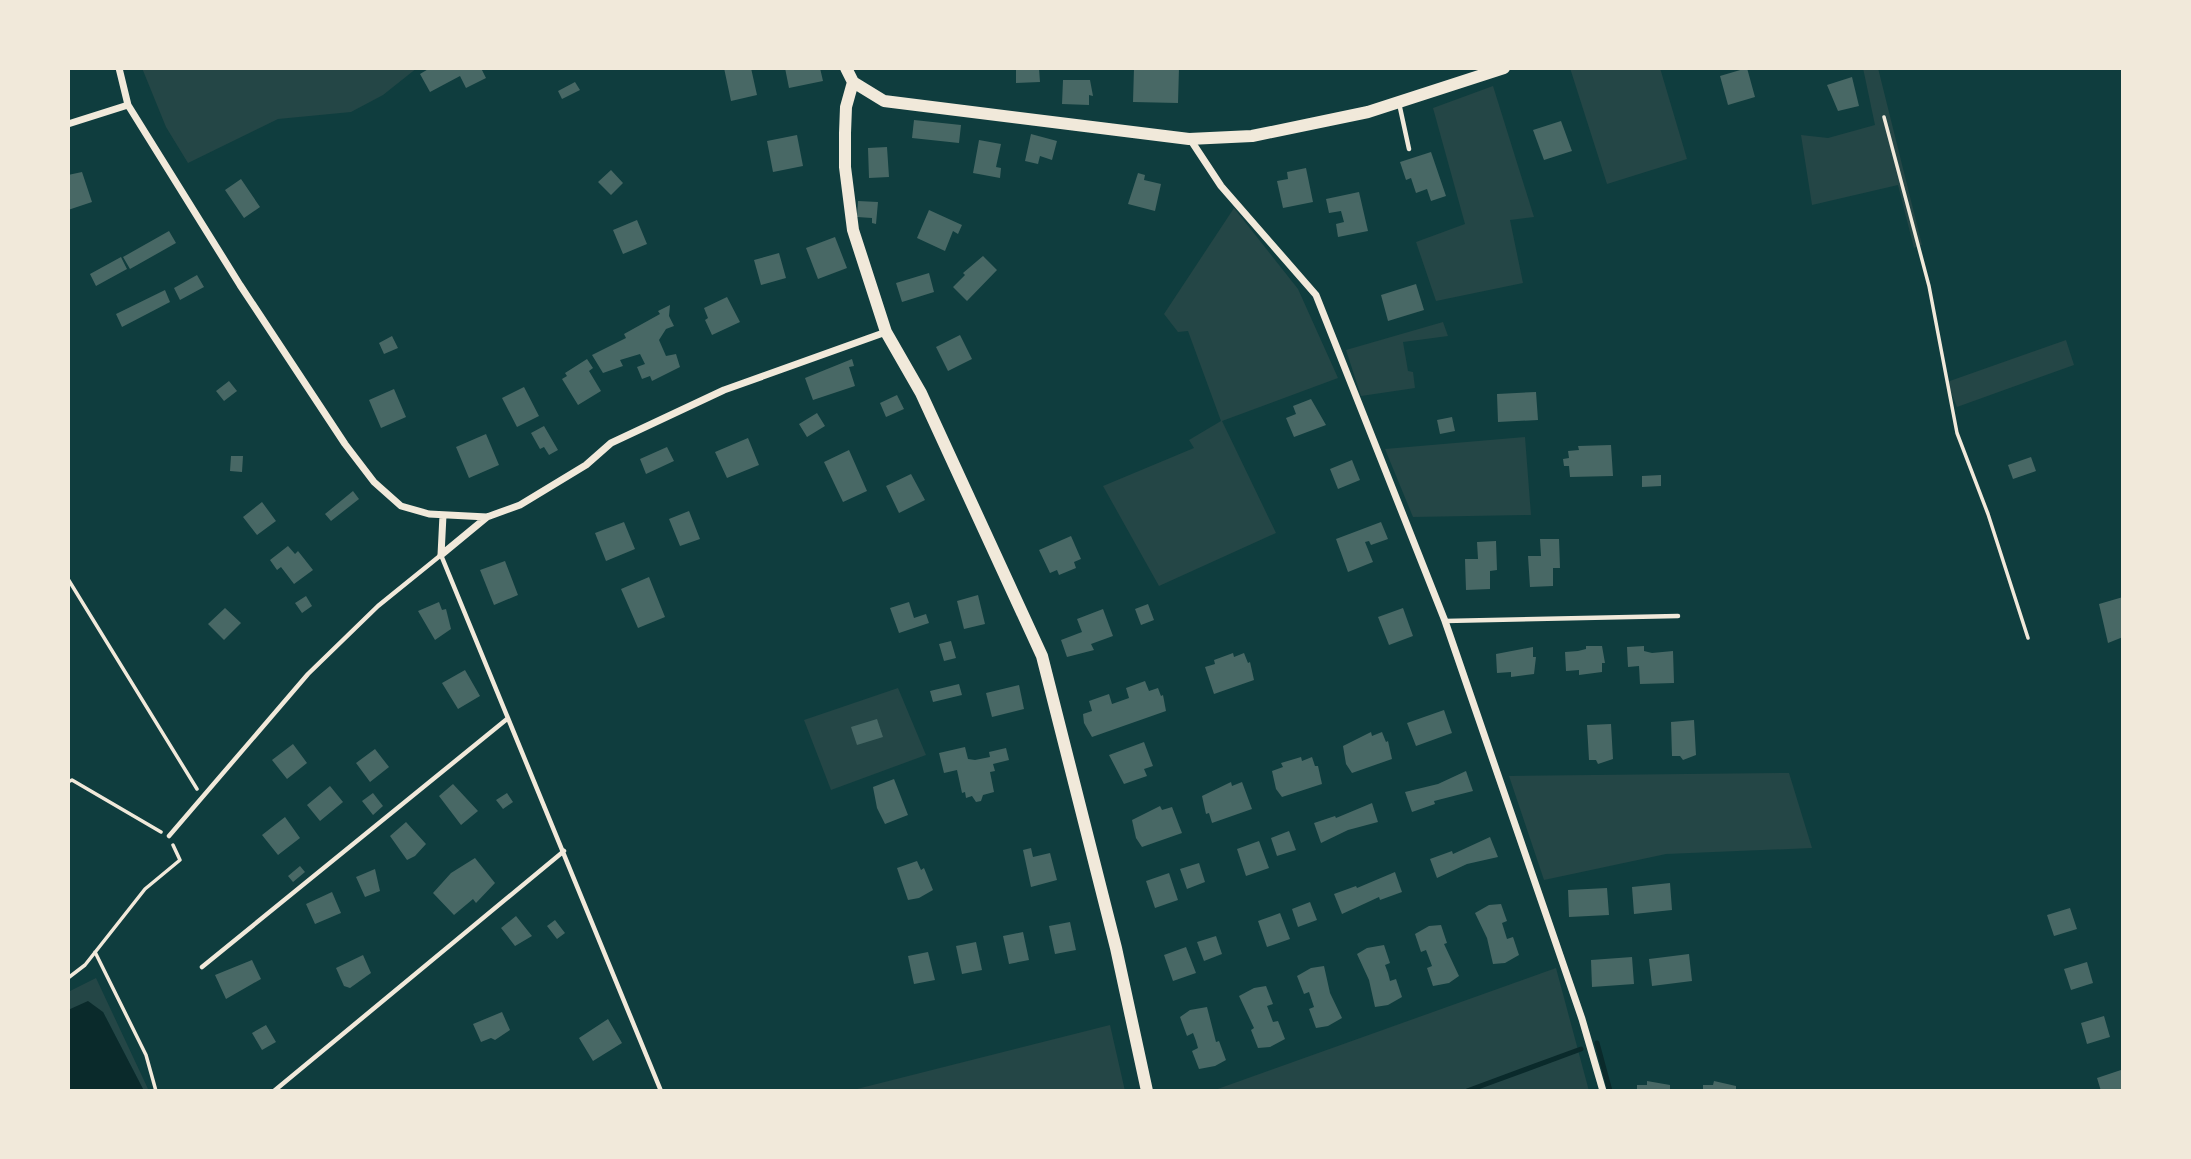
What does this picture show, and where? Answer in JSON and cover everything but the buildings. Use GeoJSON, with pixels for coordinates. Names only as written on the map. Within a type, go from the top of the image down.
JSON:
{"type":"FeatureCollection","features":[{"type":"Feature","properties":{"kind":"street"},"geometry":{"type":"LineString","coordinates":[[119,68],[128,105],[240,285],[352,454],[374,482],[401,506],[443,515],[487,517]]}},
{"type":"Feature","properties":{"kind":"street"},"geometry":{"type":"LineString","coordinates":[[846,68],[853,82],[884,101],[1189,139],[1252,136],[1368,112],[1504,68]]}},
{"type":"Feature","properties":{"kind":"street"},"geometry":{"type":"LineString","coordinates":[[853,82],[846,107],[845,133],[845,167],[853,230],[886,332],[921,393],[1042,656],[1116,948],[1147,1091]]}},
{"type":"Feature","properties":{"kind":"street"},"geometry":{"type":"LineString","coordinates":[[68,124],[128,105]]}},
{"type":"Feature","properties":{"kind":"street"},"geometry":{"type":"LineString","coordinates":[[1189,139],[1221,186],[1316,295],[1445,621],[1582,1019],[1602,1091]]}},
{"type":"Feature","properties":{"kind":"street"},"geometry":{"type":"LineString","coordinates":[[442,555],[487,517],[520,505],[586,465],[611,443],[724,390],[886,332]]}},
{"type":"Feature","properties":{"kind":"street"},"geometry":{"type":"LineString","coordinates":[[442,555],[443,515]]}},
{"type":"Feature","properties":{"kind":"lane"},"geometry":{"type":"LineString","coordinates":[[1398,102],[1409,149]]}},
{"type":"Feature","properties":{"kind":"lane"},"geometry":{"type":"LineString","coordinates":[[169,836],[309,674],[378,606],[442,555],[661,1091]]}},
{"type":"Feature","properties":{"kind":"lane"},"geometry":{"type":"LineString","coordinates":[[1445,621],[1678,616]]}},
{"type":"Feature","properties":{"kind":"lane"},"geometry":{"type":"LineString","coordinates":[[202,967],[507,719]]}},
{"type":"Feature","properties":{"kind":"lane"},"geometry":{"type":"LineString","coordinates":[[274,1091],[564,852]]}},
{"type":"Feature","properties":{"kind":"path"},"geometry":{"type":"LineString","coordinates":[[1884,117],[1929,286],[1957,433],[1988,514],[2028,639]]}},
{"type":"Feature","properties":{"kind":"path"},"geometry":{"type":"LineString","coordinates":[[68,579],[202,798]]}},
{"type":"Feature","properties":{"kind":"path"},"geometry":{"type":"LineString","coordinates":[[68,782],[72,780],[169,836],[180,860],[145,889],[95,952],[68,978]]}},
{"type":"Feature","properties":{"kind":"path"},"geometry":{"type":"LineString","coordinates":[[95,952],[146,1055],[156,1091]]}},
{"type":"Feature","properties":{"kind":"shaded area"},"geometry":{"type":"Polygon","coordinates":[[[142,68],[417,68],[383,95],[351,112],[278,119],[188,163],[166,127],[142,68]]]}},
{"type":"Feature","properties":{"kind":"shaded area"},"geometry":{"type":"Polygon","coordinates":[[[1570,68],[1660,68],[1687,159],[1607,184],[1570,68]]]}},
{"type":"Feature","properties":{"kind":"shaded area"},"geometry":{"type":"Polygon","coordinates":[[[1863,68],[1878,68],[1922,245],[1914,248],[1898,185],[1812,205],[1801,135],[1828,138],[1875,125],[1863,68]]]}},
{"type":"Feature","properties":{"kind":"shaded area"},"geometry":{"type":"Polygon","coordinates":[[[1493,86],[1534,217],[1510,220],[1523,283],[1436,301],[1416,242],[1465,224],[1433,108],[1493,86]]]}},
{"type":"Feature","properties":{"kind":"shaded area"},"geometry":{"type":"Polygon","coordinates":[[[1234,208],[1298,289],[1338,378],[1222,421],[1276,533],[1159,586],[1103,486],[1194,448],[1189,440],[1221,421],[1188,331],[1178,332],[1164,314],[1234,208]]]}},
{"type":"Feature","properties":{"kind":"shaded area"},"geometry":{"type":"Polygon","coordinates":[[[1443,322],[1448,336],[1403,342],[1408,371],[1413,372],[1415,388],[1361,396],[1346,350],[1443,322]]]}},
{"type":"Feature","properties":{"kind":"shaded area"},"geometry":{"type":"Polygon","coordinates":[[[2066,340],[2074,365],[1957,407],[1947,382],[2066,340]]]}},
{"type":"Feature","properties":{"kind":"shaded area"},"geometry":{"type":"Polygon","coordinates":[[[1525,437],[1531,515],[1413,517],[1385,449],[1525,437]]]}},
{"type":"Feature","properties":{"kind":"shaded area"},"geometry":{"type":"Polygon","coordinates":[[[898,688],[926,755],[831,790],[804,720],[898,688]]]}},
{"type":"Feature","properties":{"kind":"shaded area"},"geometry":{"type":"Polygon","coordinates":[[[1789,773],[1812,848],[1666,854],[1544,880],[1509,776],[1789,773]]]}},
{"type":"Feature","properties":{"kind":"shaded area"},"geometry":{"type":"Polygon","coordinates":[[[1556,968],[1589,1091],[1212,1091],[1556,968]]]}},
{"type":"Feature","properties":{"kind":"shaded area"},"geometry":{"type":"Polygon","coordinates":[[[96,978],[149,1091],[144,1091],[103,1012],[68,1010],[68,992],[96,978]]]}},
{"type":"Feature","properties":{"kind":"shaded area"},"geometry":{"type":"Polygon","coordinates":[[[88,1001],[103,1012],[144,1091],[68,1091],[68,1010],[88,1001]]]}},
{"type":"Feature","properties":{"kind":"shaded area"},"geometry":{"type":"Polygon","coordinates":[[[1110,1025],[1125,1091],[849,1091],[1110,1025]]]}},
{"type":"Feature","properties":{"kind":"waterway"},"geometry":{"type":"LineString","coordinates":[[1597,1043],[1610,1091]]}},
{"type":"Feature","properties":{"kind":"waterway"},"geometry":{"type":"LineString","coordinates":[[1467,1091],[1581,1049]]}}]}
